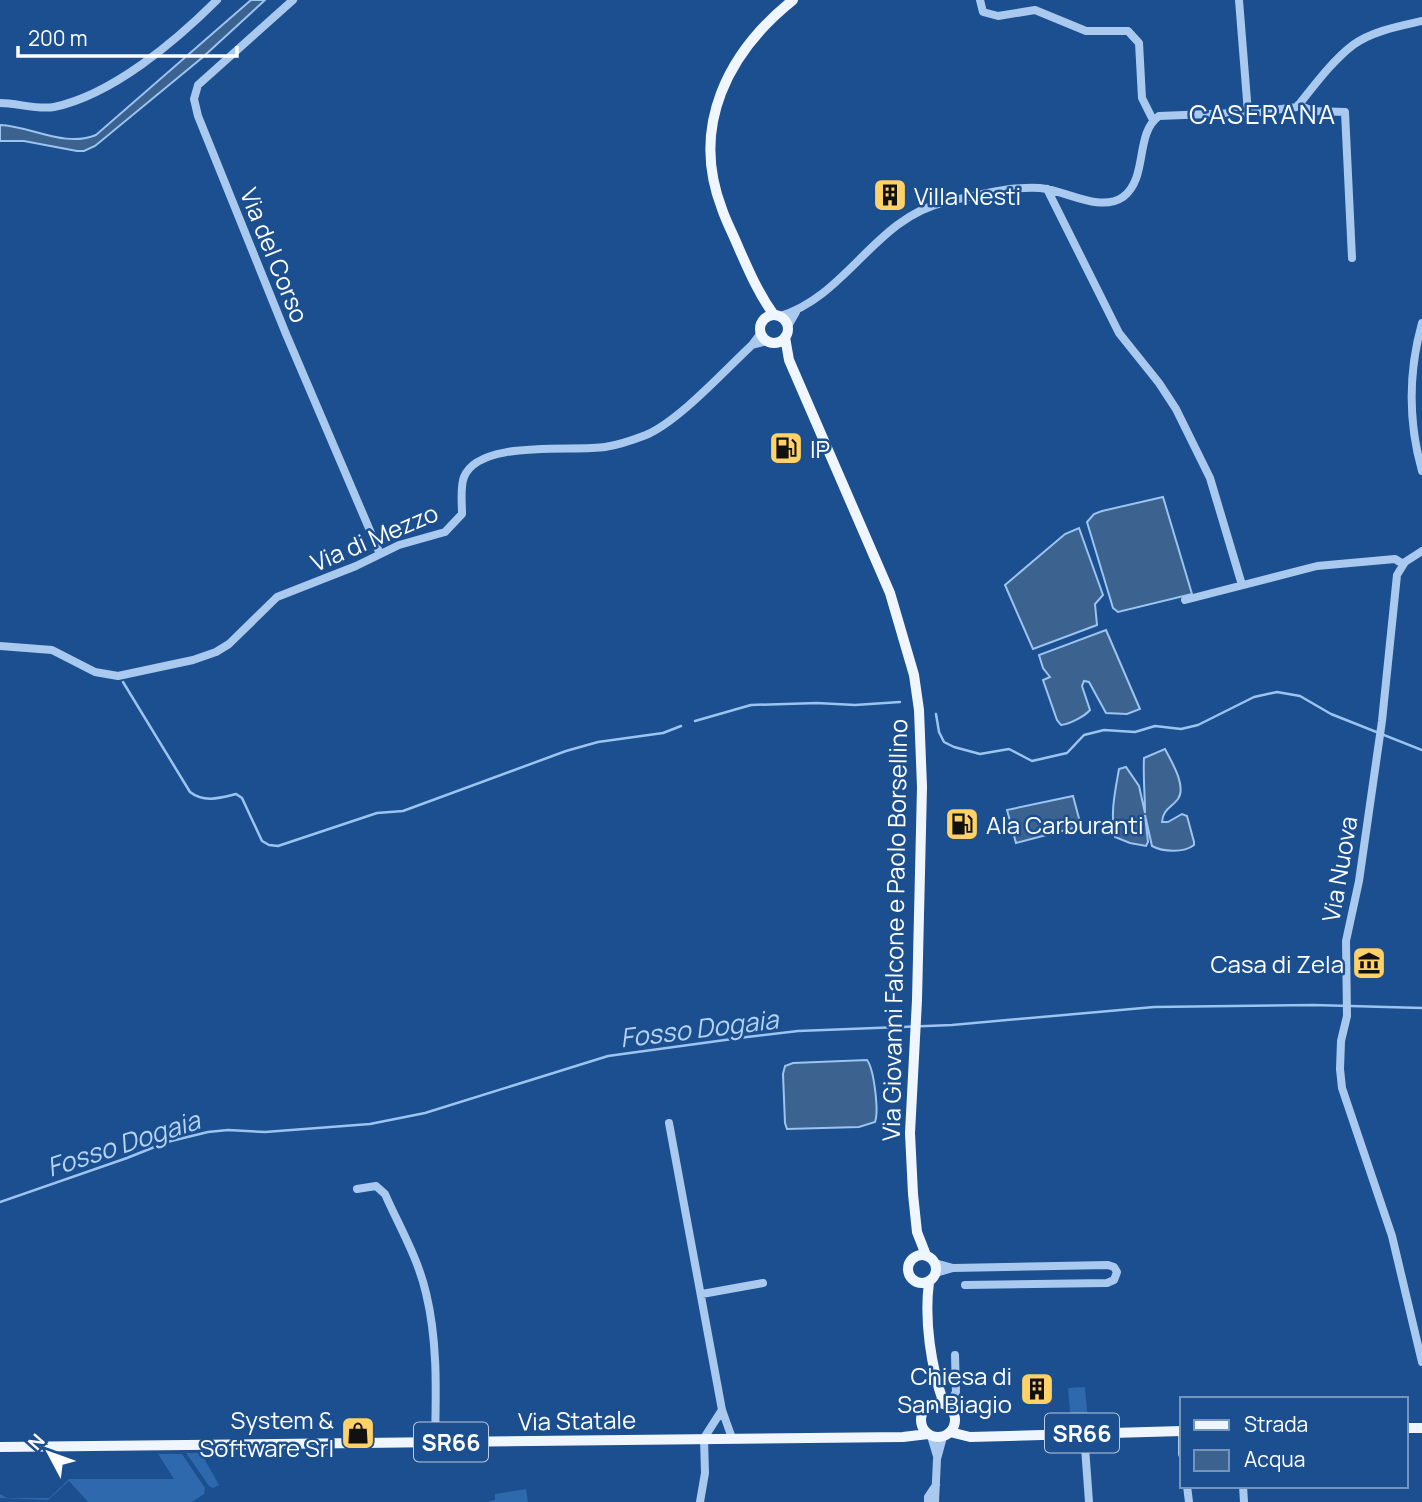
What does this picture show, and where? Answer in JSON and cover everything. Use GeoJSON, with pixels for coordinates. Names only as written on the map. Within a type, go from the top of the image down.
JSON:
{"type":"FeatureCollection","features":[{"type":"Feature","properties":{"kind":"main road"},"geometry":{"type":"LineString","coordinates":[[761,297],[767,339],[785,338],[788,326],[761,297],[721,208],[712,169],[714,116],[719,97],[737,59],[764,24],[793,0]]}},
{"type":"Feature","properties":{"kind":"main road"},"geometry":{"type":"LineString","coordinates":[[763,321],[777,316]]}},
{"type":"Feature","properties":{"kind":"main road","name":"Via Giovanni Falcone e Paolo Borsellino"},"geometry":{"type":"LineString","coordinates":[[785,338],[789,360],[890,593],[914,675],[919,710],[922,787],[917,1000],[910,1133],[918,1232],[933,1273],[927,1305],[937,1382],[946,1405]]}},
{"type":"Feature","properties":{"kind":"main road","name":"Via Giovanni Falcone e Paolo Borsellino"},"geometry":{"type":"LineString","coordinates":[[767,339],[789,360]]}},
{"type":"Feature","properties":{"kind":"main road","name":"Via Giovanni Falcone e Paolo Borsellino"},"geometry":{"type":"LineString","coordinates":[[918,1232],[913,1258],[907,1270],[927,1305]]}},
{"type":"Feature","properties":{"kind":"main road"},"geometry":{"type":"LineString","coordinates":[[913,1258],[926,1255]]}},
{"type":"Feature","properties":{"kind":"main road"},"geometry":{"type":"LineString","coordinates":[[916,1282],[933,1273]]}},
{"type":"Feature","properties":{"kind":"main road","name":"Via Giovanni Falcone e Paolo Borsellino"},"geometry":{"type":"LineString","coordinates":[[931,1405],[937,1382]]}},
{"type":"Feature","properties":{"kind":"main road"},"geometry":{"type":"LineString","coordinates":[[903,1437],[921,1420],[924,1411],[931,1405],[946,1405],[954,1412],[949,1431]]}},
{"type":"Feature","properties":{"kind":"main road"},"geometry":{"type":"LineString","coordinates":[[921,1420],[929,1435]]}},
{"type":"Feature","properties":{"kind":"main road","name":"SR66"},"geometry":{"type":"LineString","coordinates":[[929,1435],[949,1431],[970,1437],[1180,1431]]}},
{"type":"Feature","properties":{"kind":"main road","name":"Via Statale"},"geometry":{"type":"LineString","coordinates":[[0,1447],[929,1435]]}},
{"type":"Feature","properties":{"kind":"street"},"geometry":{"type":"LineString","coordinates":[[0,103],[52,107],[86,97],[125,76],[201,16],[217,0]]}},
{"type":"Feature","properties":{"kind":"street","name":"Via del Corso"},"geometry":{"type":"LineString","coordinates":[[293,0],[198,85],[194,99],[198,116],[286,334],[380,554]]}},
{"type":"Feature","properties":{"kind":"street"},"geometry":{"type":"LineString","coordinates":[[980,0],[983,12],[991,16],[1035,10],[1086,32],[1118,29],[1128,31],[1138,40],[1140,46],[1142,98],[1153,120]]}},
{"type":"Feature","properties":{"kind":"street"},"geometry":{"type":"LineString","coordinates":[[1239,0],[1248,113]]}},
{"type":"Feature","properties":{"kind":"street"},"geometry":{"type":"LineString","coordinates":[[1298,105],[1354,44],[1373,35],[1422,23]]}},
{"type":"Feature","properties":{"kind":"street"},"geometry":{"type":"LineString","coordinates":[[788,326],[796,312],[838,281],[902,220],[923,209],[954,200],[1025,188],[1047,189],[1099,202],[1111,202],[1122,197],[1136,181],[1153,120],[1164,115],[1248,113],[1298,105],[1313,111],[1345,112],[1352,258]]}},
{"type":"Feature","properties":{"kind":"street"},"geometry":{"type":"LineString","coordinates":[[1047,189],[1119,333],[1176,409],[1210,478],[1242,585]]}},
{"type":"Feature","properties":{"kind":"street"},"geometry":{"type":"LineString","coordinates":[[777,316],[796,312]]}},
{"type":"Feature","properties":{"kind":"street"},"geometry":{"type":"LineString","coordinates":[[1422,323],[1414,354],[1411,390],[1414,437],[1422,471]]}},
{"type":"Feature","properties":{"kind":"street","name":"Via di Mezzo"},"geometry":{"type":"LineString","coordinates":[[0,646],[52,650],[84,668],[118,676],[174,665],[216,652],[229,644],[277,597],[400,545],[444,532],[462,514],[464,477],[469,469],[486,457],[521,450],[606,447],[647,434],[673,418],[752,345],[767,339]]}},
{"type":"Feature","properties":{"kind":"street"},"geometry":{"type":"LineString","coordinates":[[1185,600],[1317,566],[1395,559],[1403,564],[1422,551]]}},
{"type":"Feature","properties":{"kind":"street","name":"Via Nuova"},"geometry":{"type":"LineString","coordinates":[[1403,564],[1397,575],[1380,734],[1359,881],[1346,941],[1347,1016],[1341,1041],[1340,1069],[1342,1088],[1392,1236],[1422,1362]]}},
{"type":"Feature","properties":{"kind":"street"},"geometry":{"type":"LineString","coordinates":[[669,1123],[727,1438]]}},
{"type":"Feature","properties":{"kind":"street"},"geometry":{"type":"LineString","coordinates":[[357,1189],[376,1186],[385,1194],[418,1267],[426,1292],[434,1333],[435,1442]]}},
{"type":"Feature","properties":{"kind":"street"},"geometry":{"type":"LineString","coordinates":[[933,1273],[953,1268],[1108,1265],[1114,1267],[1117,1272],[1114,1280],[1107,1283],[965,1285]]}},
{"type":"Feature","properties":{"kind":"street"},"geometry":{"type":"LineString","coordinates":[[1023,1267],[1023,1285]]}},
{"type":"Feature","properties":{"kind":"street"},"geometry":{"type":"LineString","coordinates":[[702,1294],[763,1283]]}},
{"type":"Feature","properties":{"kind":"street"},"geometry":{"type":"LineString","coordinates":[[946,1405],[956,1392],[956,1355]]}},
{"type":"Feature","properties":{"kind":"street"},"geometry":{"type":"LineString","coordinates":[[700,1502],[705,1473],[704,1438],[722,1410]]}},
{"type":"Feature","properties":{"kind":"street"},"geometry":{"type":"LineString","coordinates":[[716,1419],[727,1438]]}},
{"type":"Feature","properties":{"kind":"street"},"geometry":{"type":"LineString","coordinates":[[937,1459],[949,1431]]}},
{"type":"Feature","properties":{"kind":"street"},"geometry":{"type":"LineString","coordinates":[[1084,1433],[1089,1502]]}},
{"type":"Feature","properties":{"kind":"street"},"geometry":{"type":"LineString","coordinates":[[929,1435],[937,1459],[936,1502]]}},
{"type":"Feature","properties":{"kind":"street"},"geometry":{"type":"LineString","coordinates":[[928,1502],[928,1497],[936,1485]]}},
{"type":"Feature","properties":{"kind":"shaded area"},"geometry":{"type":"Polygon","coordinates":[[[1085,1387],[1088,1421],[1071,1422],[1068,1388],[1085,1387]]]}},
{"type":"Feature","properties":{"kind":"shaded area"},"geometry":{"type":"Polygon","coordinates":[[[186,1453],[201,1453],[219,1485],[213,1488],[209,1486],[186,1453]]]}},
{"type":"Feature","properties":{"kind":"shaded area"},"geometry":{"type":"Polygon","coordinates":[[[158,1454],[182,1454],[205,1488],[204,1494],[192,1502],[88,1502],[69,1481],[48,1500],[0,1498],[0,1494],[7,1498],[49,1498],[69,1479],[174,1479],[158,1454]]]}},
{"type":"Feature","properties":{"kind":"shaded area"},"geometry":{"type":"Polygon","coordinates":[[[526,1489],[528,1502],[487,1502],[495,1500],[495,1494],[526,1489]]]}},
{"type":"Feature","properties":{"kind":"water"},"geometry":{"type":"Polygon","coordinates":[[[251,0],[265,0],[203,57],[95,146],[77,151],[24,141],[0,141],[0,125],[60,138],[96,135],[251,0]]]}},
{"type":"Feature","properties":{"kind":"water"},"geometry":{"type":"Polygon","coordinates":[[[1163,497],[1192,594],[1118,612],[1113,608],[1087,522],[1094,514],[1102,511],[1163,497]]]}},
{"type":"Feature","properties":{"kind":"water"},"geometry":{"type":"Polygon","coordinates":[[[1079,528],[1103,595],[1095,604],[1097,625],[1033,649],[1005,585],[1065,534],[1079,528]]]}},
{"type":"Feature","properties":{"kind":"water"},"geometry":{"type":"Polygon","coordinates":[[[1106,630],[1140,709],[1127,714],[1106,713],[1089,682],[1084,681],[1082,686],[1090,710],[1085,715],[1061,725],[1043,680],[1050,677],[1043,668],[1039,655],[1106,630]]]}},
{"type":"Feature","properties":{"kind":"water"},"geometry":{"type":"Polygon","coordinates":[[[1165,749],[1181,787],[1178,799],[1166,811],[1162,822],[1168,822],[1182,814],[1187,816],[1194,842],[1190,848],[1167,850],[1152,846],[1145,815],[1148,842],[1146,846],[1115,837],[1113,819],[1119,769],[1126,767],[1139,786],[1145,813],[1144,758],[1165,749]]]}},
{"type":"Feature","properties":{"kind":"water"},"geometry":{"type":"Polygon","coordinates":[[[1073,796],[1081,826],[1016,843],[1007,810],[1073,796]]]}},
{"type":"Feature","properties":{"kind":"water"},"geometry":{"type":"Polygon","coordinates":[[[867,1060],[875,1090],[875,1122],[859,1127],[787,1129],[783,1074],[785,1066],[793,1063],[867,1060]]]}},
{"type":"Feature","properties":{"kind":"waterway"},"geometry":{"type":"LineString","coordinates":[[123,682],[190,792],[206,799],[236,794],[242,798],[262,841],[278,846],[377,813],[403,811],[566,751],[598,742],[663,733],[681,726]]}},
{"type":"Feature","properties":{"kind":"waterway"},"geometry":{"type":"LineString","coordinates":[[936,714],[944,742],[954,747],[980,754],[1009,749],[1032,761],[1067,753],[1084,735],[1104,730],[1135,732],[1155,726],[1181,729],[1198,725],[1254,697],[1277,692],[1300,696],[1331,714],[1422,750]]}},
{"type":"Feature","properties":{"kind":"waterway"},"geometry":{"type":"LineString","coordinates":[[695,721],[751,705],[900,702]]}},
{"type":"Feature","properties":{"kind":"waterway","name":"Fosso Dogaia"},"geometry":{"type":"LineString","coordinates":[[0,1202],[167,1142],[208,1132],[265,1132],[370,1124],[425,1113],[608,1056],[747,1037],[798,1031],[952,1025],[1154,1007],[1314,1005],[1422,1008]]}},
{"type":"Feature","properties":{"kind":"place","name":"Villa Nesti"},"geometry":{"type":"Point","coordinates":[890,195]}},
{"type":"Feature","properties":{"kind":"place","name":"IP"},"geometry":{"type":"Point","coordinates":[786,448]}},
{"type":"Feature","properties":{"kind":"place","name":"Ala Carburanti"},"geometry":{"type":"Point","coordinates":[962,824]}},
{"type":"Feature","properties":{"kind":"place","name":"Casa di Zela"},"geometry":{"type":"Point","coordinates":[1369,963]}},
{"type":"Feature","properties":{"kind":"place","name":"Chiesa di San Biagio"},"geometry":{"type":"Point","coordinates":[1037,1389]}},
{"type":"Feature","properties":{"kind":"place","name":"System & Software Srl"},"geometry":{"type":"Point","coordinates":[358,1433]}},
{"type":"Feature","properties":{"kind":"district","name":"CASERANA"},"geometry":{"type":"Point","coordinates":[1263,114]}}]}
